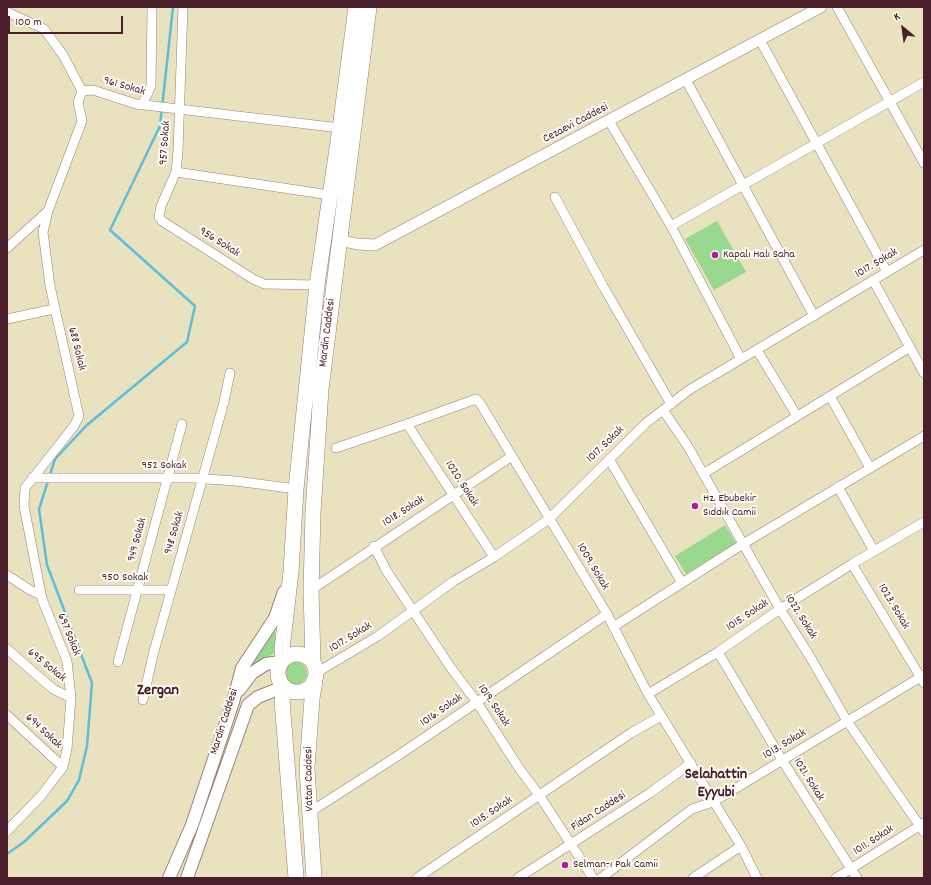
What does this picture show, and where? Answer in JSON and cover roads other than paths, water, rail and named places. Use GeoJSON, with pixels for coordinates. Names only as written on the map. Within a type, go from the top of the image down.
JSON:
{"type":"FeatureCollection","features":[{"type":"Feature","properties":{"kind":"highway","name":"Mardin Caddesi"},"geometry":{"type":"LineString","coordinates":[[356,7],[317,285],[296,489],[291,572],[282,649],[282,661],[277,675],[284,688],[295,692],[301,692],[307,689],[315,672],[311,590],[313,514],[321,388],[369,7]]}},
{"type":"Feature","properties":{"kind":"highway"},"geometry":{"type":"LineString","coordinates":[[282,661],[290,654],[303,654],[315,672]]}},
{"type":"Feature","properties":{"kind":"highway","name":"Vatan Caddesi"},"geometry":{"type":"LineString","coordinates":[[314,878],[307,768],[315,672]]}},
{"type":"Feature","properties":{"kind":"highway","name":"Vatan Caddesi"},"geometry":{"type":"LineString","coordinates":[[284,688],[282,700],[296,878]]}},
{"type":"Feature","properties":{"kind":"main road","name":"Mardin Caddesi"},"geometry":{"type":"LineString","coordinates":[[169,878],[192,825],[233,702],[242,668],[276,618],[291,572]]}},
{"type":"Feature","properties":{"kind":"main road"},"geometry":{"type":"LineString","coordinates":[[233,702],[243,683],[252,673],[266,664],[282,661]]}},
{"type":"Feature","properties":{"kind":"main road","name":"Mardin Caddesi"},"geometry":{"type":"LineString","coordinates":[[187,878],[248,704],[258,697],[284,688]]}},
{"type":"Feature","properties":{"kind":"street"},"geometry":{"type":"LineString","coordinates":[[145,105],[150,86],[152,7]]}},
{"type":"Feature","properties":{"kind":"street","name":"957 Sokak"},"geometry":{"type":"LineString","coordinates":[[183,7],[175,108],[176,172],[330,195]]}},
{"type":"Feature","properties":{"kind":"street","name":"Cezaevi Caddesi"},"geometry":{"type":"LineString","coordinates":[[339,240],[357,244],[375,245],[821,7]]}},
{"type":"Feature","properties":{"kind":"street"},"geometry":{"type":"LineString","coordinates":[[837,7],[924,163]]}},
{"type":"Feature","properties":{"kind":"street"},"geometry":{"type":"LineString","coordinates":[[7,12],[44,29],[63,55],[82,91],[78,102],[82,121],[48,211],[7,248]]}},
{"type":"Feature","properties":{"kind":"street"},"geometry":{"type":"LineString","coordinates":[[760,40],[887,272]]}},
{"type":"Feature","properties":{"kind":"street"},"geometry":{"type":"LineString","coordinates":[[686,80],[814,316]]}},
{"type":"Feature","properties":{"kind":"street"},"geometry":{"type":"LineString","coordinates":[[671,226],[924,82]]}},
{"type":"Feature","properties":{"kind":"street","name":"961 Sokak"},"geometry":{"type":"LineString","coordinates":[[82,91],[94,90],[145,105],[277,122],[340,128]]}},
{"type":"Feature","properties":{"kind":"street"},"geometry":{"type":"LineString","coordinates":[[609,121],[671,226],[741,359]]}},
{"type":"Feature","properties":{"kind":"street","name":"956 Sokak"},"geometry":{"type":"LineString","coordinates":[[176,172],[161,206],[159,217],[162,222],[253,279],[264,284],[317,285]]}},
{"type":"Feature","properties":{"kind":"street"},"geometry":{"type":"LineString","coordinates":[[555,197],[603,286],[671,404]]}},
{"type":"Feature","properties":{"kind":"street","name":"688 Sokak"},"geometry":{"type":"LineString","coordinates":[[32,478],[74,426],[79,416],[54,308],[43,232],[48,211]]}},
{"type":"Feature","properties":{"kind":"street","name":"1017. Sokak"},"geometry":{"type":"LineString","coordinates":[[315,672],[378,636],[454,581],[494,557],[549,519],[646,423],[689,390],[924,250]]}},
{"type":"Feature","properties":{"kind":"street"},"geometry":{"type":"LineString","coordinates":[[873,280],[924,373]]}},
{"type":"Feature","properties":{"kind":"street"},"geometry":{"type":"LineString","coordinates":[[7,319],[54,308]]}},
{"type":"Feature","properties":{"kind":"street"},"geometry":{"type":"LineString","coordinates":[[703,474],[910,348]]}},
{"type":"Feature","properties":{"kind":"street"},"geometry":{"type":"LineString","coordinates":[[757,350],[797,416]]}},
{"type":"Feature","properties":{"kind":"street","name":"948 Sokak"},"geometry":{"type":"LineString","coordinates":[[143,700],[171,590],[224,402],[230,373]]}},
{"type":"Feature","properties":{"kind":"street"},"geometry":{"type":"LineString","coordinates":[[830,396],[870,468]]}},
{"type":"Feature","properties":{"kind":"street","name":"1009. Sokak"},"geometry":{"type":"LineString","coordinates":[[336,448],[476,399],[480,403],[606,614],[648,694],[691,763],[757,878]]}},
{"type":"Feature","properties":{"kind":"street","name":"1022. Sokak"},"geometry":{"type":"LineString","coordinates":[[663,410],[703,474],[780,609],[809,655],[847,721],[923,827]]}},
{"type":"Feature","properties":{"kind":"street","name":"949 Sokak"},"geometry":{"type":"LineString","coordinates":[[118,662],[182,424]]}},
{"type":"Feature","properties":{"kind":"street","name":"1020. Sokak"},"geometry":{"type":"LineString","coordinates":[[407,424],[494,557]]}},
{"type":"Feature","properties":{"kind":"street"},"geometry":{"type":"LineString","coordinates":[[613,627],[743,544],[924,436]]}},
{"type":"Feature","properties":{"kind":"street","name":"1018. Sokak"},"geometry":{"type":"LineString","coordinates":[[311,590],[374,546],[512,456]]}},
{"type":"Feature","properties":{"kind":"street"},"geometry":{"type":"LineString","coordinates":[[609,459],[682,583]]}},
{"type":"Feature","properties":{"kind":"street","name":"952 Sokak"},"geometry":{"type":"LineString","coordinates":[[32,478],[203,479],[236,481],[296,489]]}},
{"type":"Feature","properties":{"kind":"street","name":"697 Sokak"},"geometry":{"type":"LineString","coordinates":[[10,828],[41,796],[63,767],[67,749],[71,698],[67,661],[48,619],[41,595],[24,506],[25,488],[32,478]]}},
{"type":"Feature","properties":{"kind":"street"},"geometry":{"type":"LineString","coordinates":[[838,487],[874,551]]}},
{"type":"Feature","properties":{"kind":"street","name":"1015. Sokak"},"geometry":{"type":"LineString","coordinates":[[648,694],[718,652],[780,609],[852,564],[923,526]]}},
{"type":"Feature","properties":{"kind":"street","name":"1019. Sokak"},"geometry":{"type":"LineString","coordinates":[[374,546],[386,570],[451,668],[476,701],[519,768],[540,795],[593,878]]}},
{"type":"Feature","properties":{"kind":"street","name":"1023. Sokak"},"geometry":{"type":"LineString","coordinates":[[852,564],[923,679]]}},
{"type":"Feature","properties":{"kind":"street"},"geometry":{"type":"LineString","coordinates":[[7,575],[30,590],[41,595]]}},
{"type":"Feature","properties":{"kind":"street","name":"950 Sokak"},"geometry":{"type":"LineString","coordinates":[[79,590],[171,590]]}},
{"type":"Feature","properties":{"kind":"street","name":"1016. Sokak"},"geometry":{"type":"LineString","coordinates":[[310,812],[396,758],[476,701],[606,614]]}},
{"type":"Feature","properties":{"kind":"street","name":"695 Sokak"},"geometry":{"type":"LineString","coordinates":[[7,649],[53,690],[71,698]]}},
{"type":"Feature","properties":{"kind":"street","name":"1021. Sokak"},"geometry":{"type":"LineString","coordinates":[[718,652],[782,760],[850,870],[857,878]]}},
{"type":"Feature","properties":{"kind":"street","name":"1013. Sokak"},"geometry":{"type":"LineString","coordinates":[[601,878],[692,809],[713,802],[847,721],[923,679]]}},
{"type":"Feature","properties":{"kind":"street","name":"694 Sokak"},"geometry":{"type":"LineString","coordinates":[[7,715],[63,767]]}},
{"type":"Feature","properties":{"kind":"street","name":"1015. Sokak"},"geometry":{"type":"LineString","coordinates":[[417,878],[631,733],[661,716]]}},
{"type":"Feature","properties":{"kind":"street","name":"Fidan Caddesi"},"geometry":{"type":"LineString","coordinates":[[518,878],[650,793],[691,763]]}},
{"type":"Feature","properties":{"kind":"street"},"geometry":{"type":"LineString","coordinates":[[7,818],[10,828]]}},
{"type":"Feature","properties":{"kind":"street","name":"1011. Sokak"},"geometry":{"type":"LineString","coordinates":[[836,878],[923,827]]}},
{"type":"Feature","properties":{"kind":"street"},"geometry":{"type":"LineString","coordinates":[[694,878],[740,846]]}},
{"type":"Feature","properties":{"kind":"waterway"},"geometry":{"type":"LineString","coordinates":[[7,854],[24,842],[67,801],[79,780],[87,746],[92,683],[47,565],[39,509],[55,459],[87,425],[187,342],[195,306],[110,230],[160,126],[173,7]]}},
{"type":"Feature","properties":{"kind":"place","name":"Kapalı Halı Saha"},"geometry":{"type":"Point","coordinates":[715,255]}},
{"type":"Feature","properties":{"kind":"place","name":"Hz. Ebubekir Sıddık Camii"},"geometry":{"type":"Point","coordinates":[695,506]}},
{"type":"Feature","properties":{"kind":"place","name":"Selman-ı Pak Camii"},"geometry":{"type":"Point","coordinates":[565,865]}},
{"type":"Feature","properties":{"kind":"district","name":"Zergan"},"geometry":{"type":"Point","coordinates":[158,692]}},
{"type":"Feature","properties":{"kind":"district","name":"Selahattin Eyyubi"},"geometry":{"type":"Point","coordinates":[716,785]}}]}
